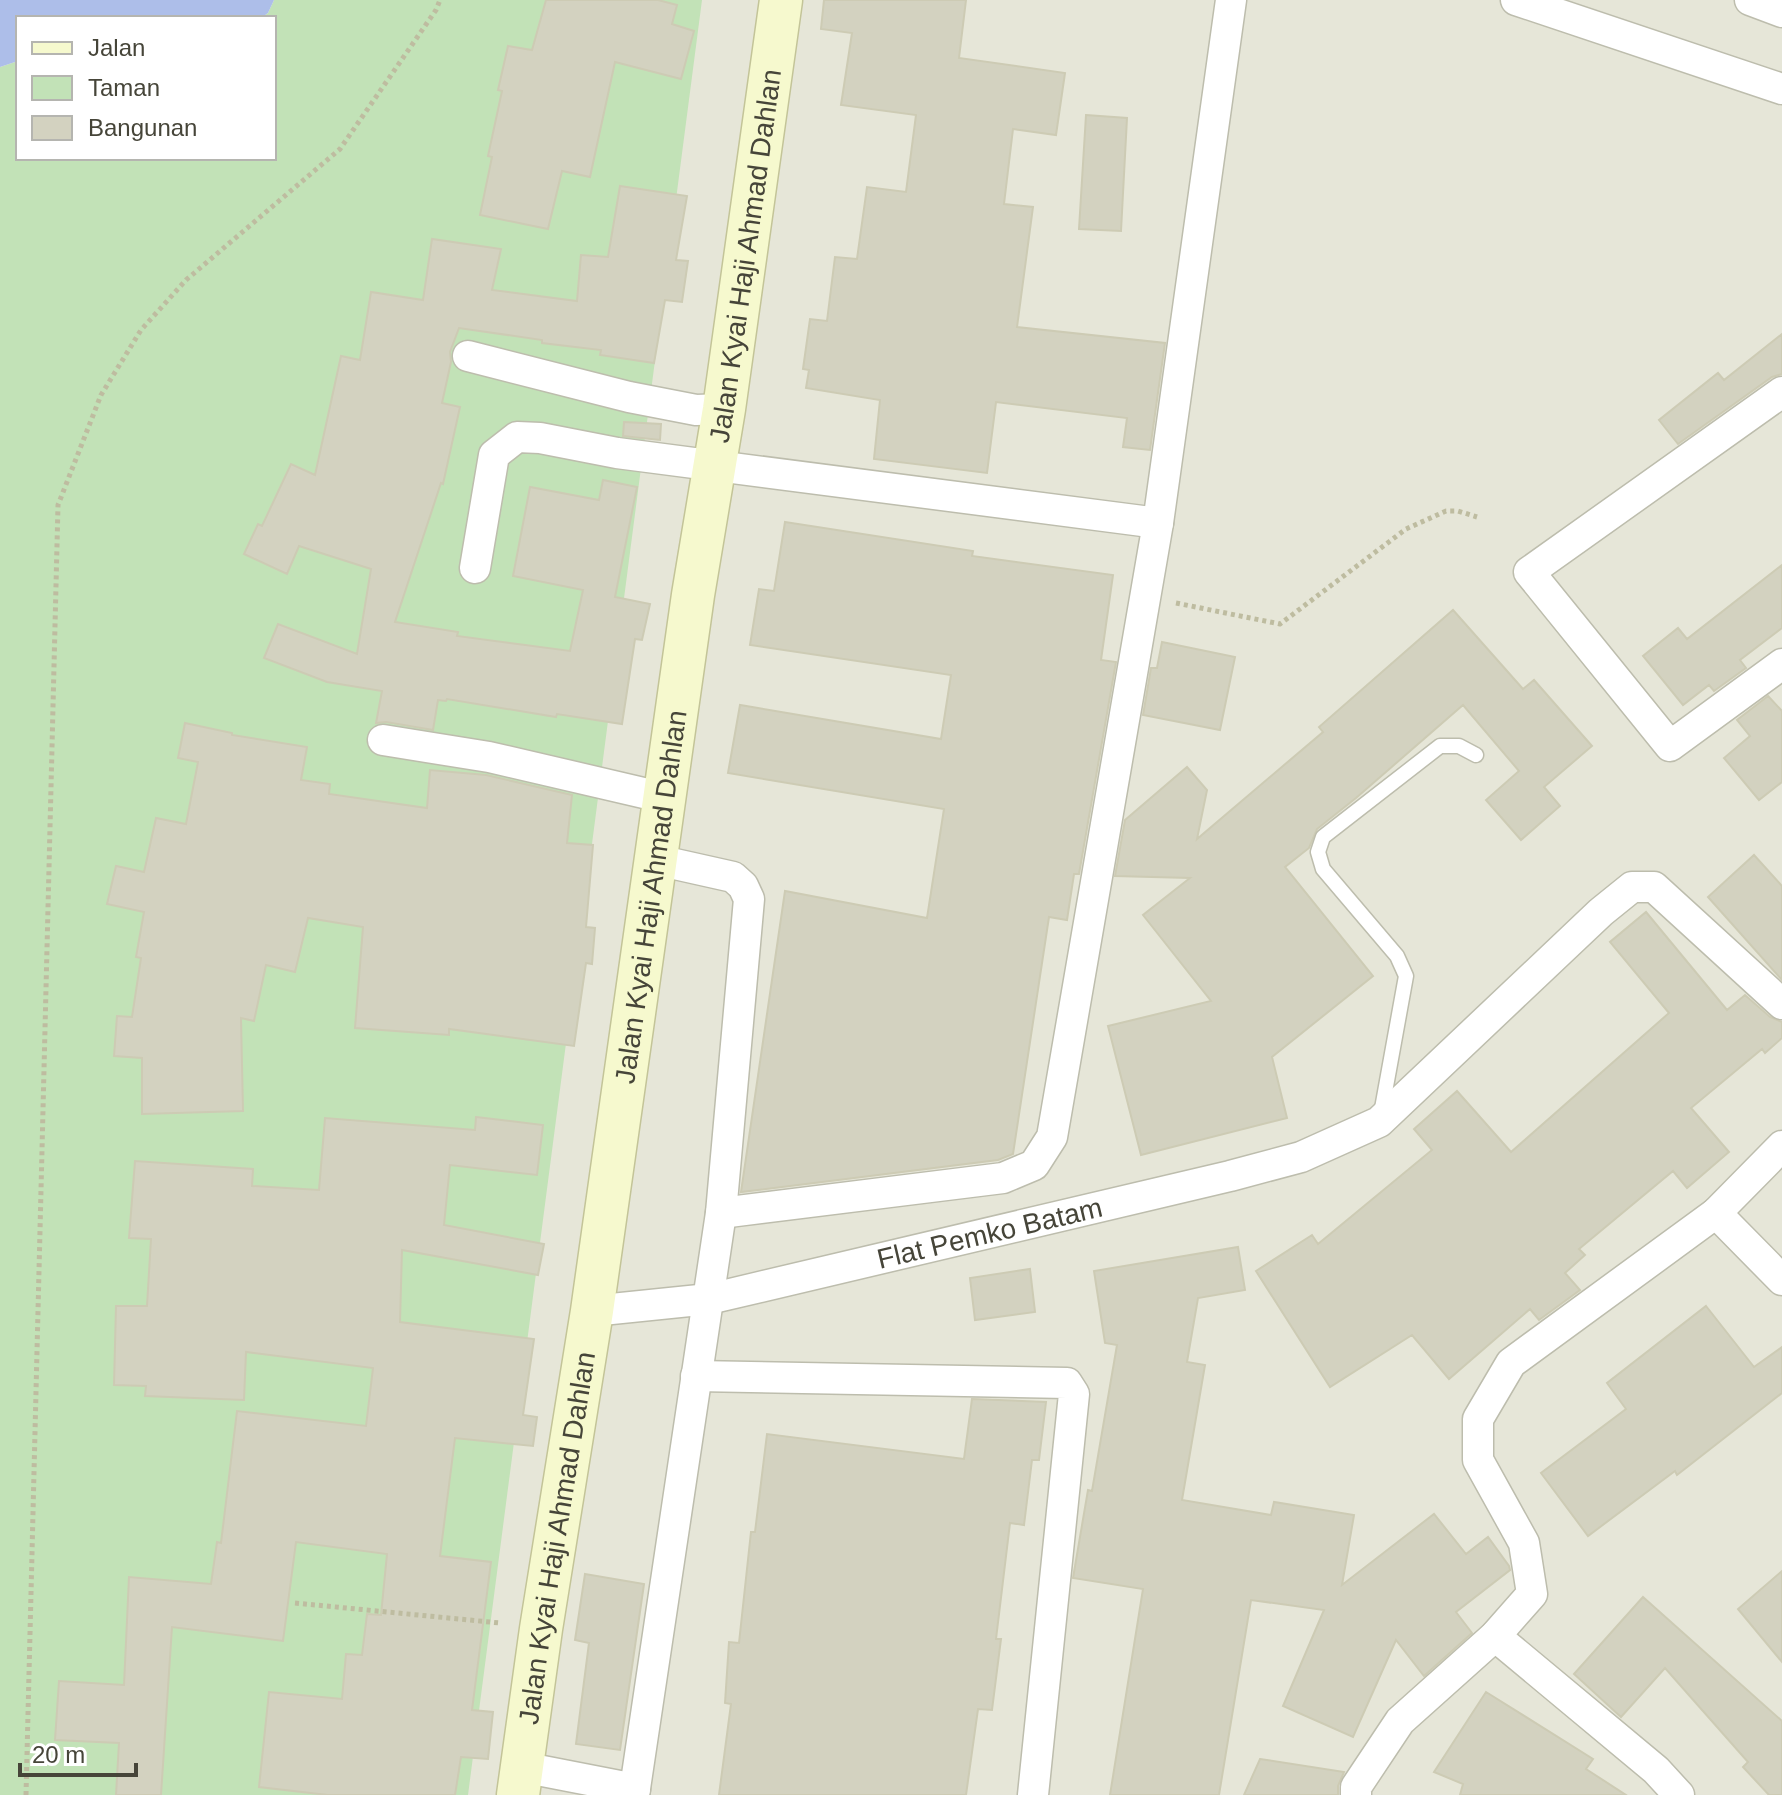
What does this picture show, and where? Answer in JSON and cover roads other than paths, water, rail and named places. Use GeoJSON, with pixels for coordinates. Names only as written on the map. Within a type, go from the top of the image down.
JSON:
{"type":"FeatureCollection","features":[{"type":"Feature","properties":{"kind":"main road","name":"Jalan Kyai Haji Ahmad Dahlan"},"geometry":{"type":"LineString","coordinates":[[520,1781],[592,1311],[781,0]]}},
{"type":"Feature","properties":{"kind":"street"},"geometry":{"type":"LineString","coordinates":[[721,1213],[1003,1178],[1034,1165],[1052,1137],[1158,523],[1231,0]]}},
{"type":"Feature","properties":{"kind":"street"},"geometry":{"type":"LineString","coordinates":[[1516,0],[1782,89]]}},
{"type":"Feature","properties":{"kind":"street"},"geometry":{"type":"LineString","coordinates":[[1750,0],[1782,12]]}},
{"type":"Feature","properties":{"kind":"street"},"geometry":{"type":"LineString","coordinates":[[468,356],[629,397],[696,410],[724,409]]}},
{"type":"Feature","properties":{"kind":"street"},"geometry":{"type":"LineString","coordinates":[[1782,392],[1529,572],[1670,746],[1782,664]]}},
{"type":"Feature","properties":{"kind":"street"},"geometry":{"type":"LineString","coordinates":[[475,568],[494,455],[517,437],[540,438],[617,453],[1158,523]]}},
{"type":"Feature","properties":{"kind":"street"},"geometry":{"type":"LineString","coordinates":[[383,740],[489,757],[665,798]]}},
{"type":"Feature","properties":{"kind":"street"},"geometry":{"type":"LineString","coordinates":[[520,1781],[635,1792],[709,1299],[721,1213],[749,899],[743,886],[733,877],[657,860]]}},
{"type":"Feature","properties":{"kind":"street","name":"Flat Pemko Batam"},"geometry":{"type":"LineString","coordinates":[[592,1311],[709,1299],[1301,1157],[1379,1122],[1601,912],[1632,887],[1654,887],[1782,1004]]}},
{"type":"Feature","properties":{"kind":"street"},"geometry":{"type":"LineString","coordinates":[[1356,1795],[1356,1787],[1400,1721],[1495,1636],[1532,1594],[1524,1543],[1478,1460],[1478,1419],[1511,1363],[1716,1213],[1782,1146]]}},
{"type":"Feature","properties":{"kind":"street"},"geometry":{"type":"LineString","coordinates":[[1716,1213],[1782,1280]]}},
{"type":"Feature","properties":{"kind":"street"},"geometry":{"type":"LineString","coordinates":[[696,1376],[1067,1383],[1074,1394],[1033,1795]]}},
{"type":"Feature","properties":{"kind":"street"},"geometry":{"type":"LineString","coordinates":[[1495,1636],[1656,1770],[1679,1795]]}},
{"type":"Feature","properties":{"kind":"lane"},"geometry":{"type":"LineString","coordinates":[[1379,1122],[1406,976],[1397,956],[1323,869],[1318,852],[1323,837],[1440,746],[1459,746],[1476,755]]}},
{"type":"Feature","properties":{"kind":"water"},"geometry":{"type":"Polygon","coordinates":[[[0,0],[274,0],[264,16],[16,16],[16,62],[0,67],[0,0]]]}}]}
